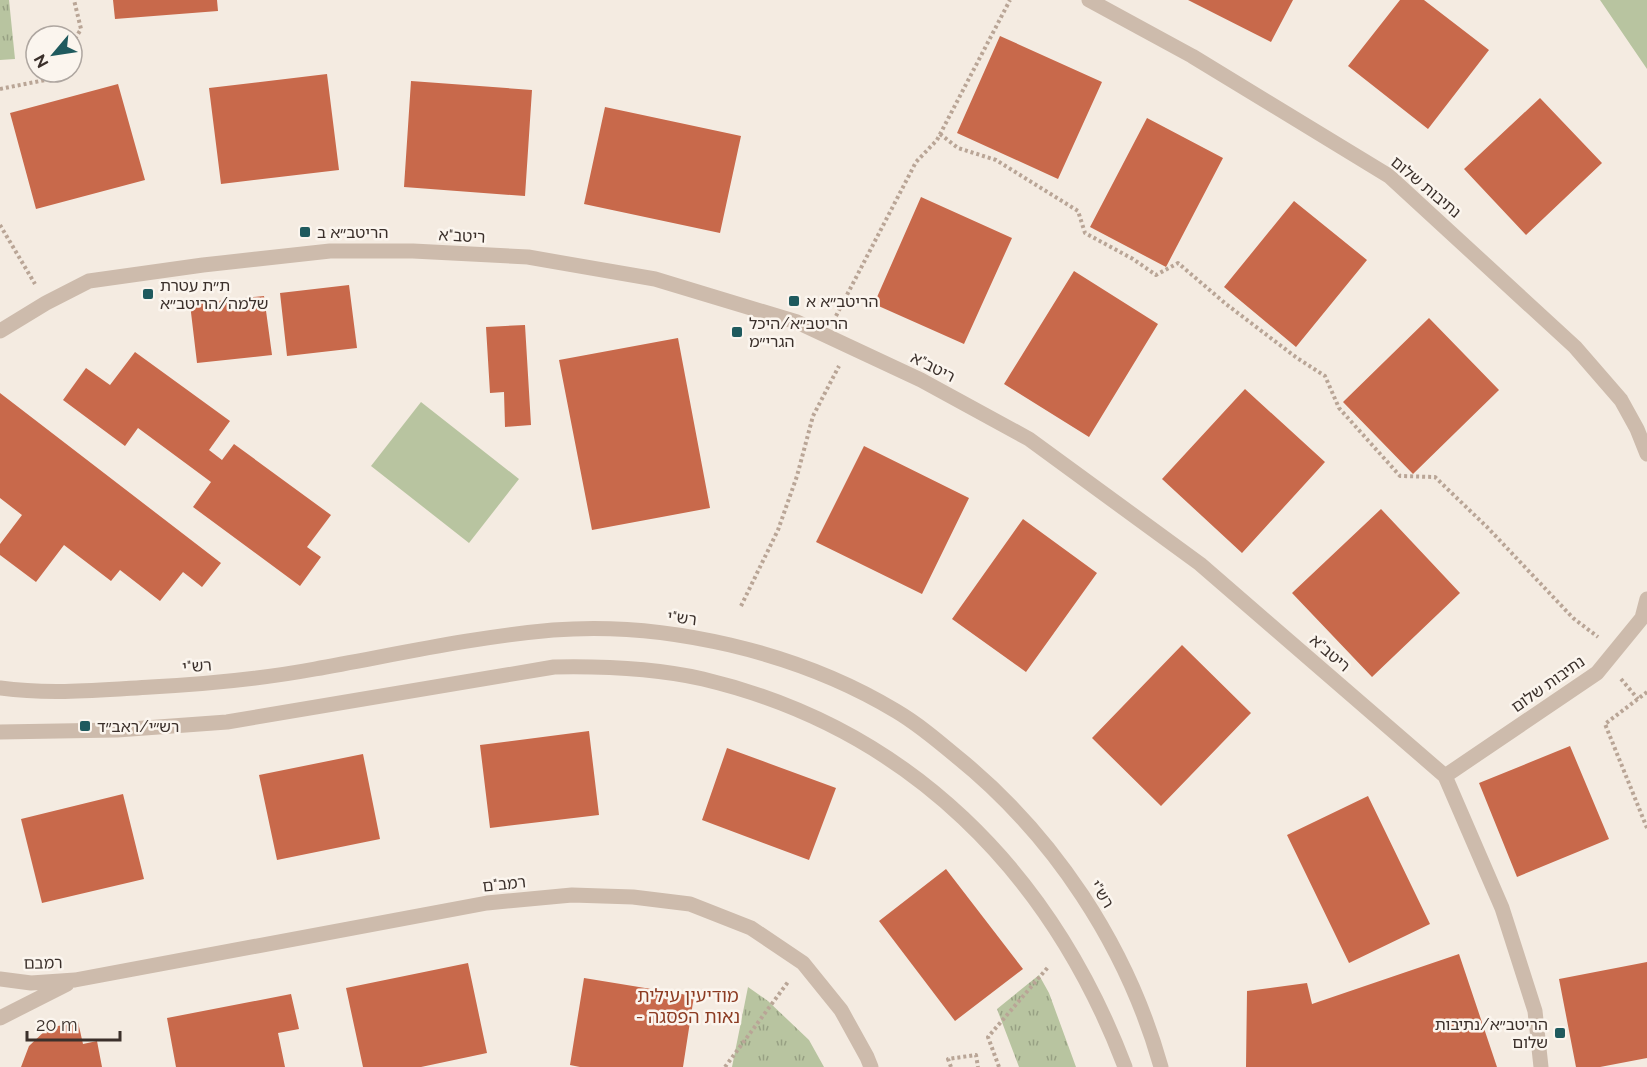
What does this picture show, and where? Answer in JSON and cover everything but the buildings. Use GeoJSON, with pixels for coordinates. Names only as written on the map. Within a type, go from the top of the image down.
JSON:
{"type":"FeatureCollection","features":[{"type":"Feature","properties":{"kind":"street","name":"נתיבות שלום"},"geometry":{"type":"LineString","coordinates":[[1089,0],[1192,56],[1389,176],[1575,347],[1621,400],[1637,429],[1647,454]]}},
{"type":"Feature","properties":{"kind":"street","name":"ריטב\"א"},"geometry":{"type":"LineString","coordinates":[[0,332],[46,303],[89,281],[330,251],[413,251],[528,258],[655,279],[797,322],[921,380],[1029,439],[1200,564],[1445,776],[1468,834],[1502,908],[1535,1011],[1541,1067]]}},
{"type":"Feature","properties":{"kind":"street","name":"נתיבות שלום"},"geometry":{"type":"LineString","coordinates":[[1445,776],[1597,673],[1642,618],[1647,599]]}},
{"type":"Feature","properties":{"kind":"street","name":"רש\"י"},"geometry":{"type":"LineString","coordinates":[[0,688],[57,692],[251,679],[495,637],[553,630],[648,631],[705,639],[752,650],[850,686],[896,710],[925,730],[979,774],[1027,821],[1071,878],[1103,930],[1153,1038],[1161,1067]]}},
{"type":"Feature","properties":{"kind":"street"},"geometry":{"type":"LineString","coordinates":[[0,732],[117,730],[227,722],[554,667],[600,666],[648,670],[701,679],[754,693],[801,711],[880,753],[929,788],[972,825],[1031,892],[1061,934],[1091,989],[1125,1067]]}},
{"type":"Feature","properties":{"kind":"street","name":"רמב\"ם"},"geometry":{"type":"LineString","coordinates":[[75,980],[487,903],[572,895],[633,897],[690,904],[751,928],[803,963],[841,1010],[871,1067]]}},
{"type":"Feature","properties":{"kind":"street","name":"רמבם"},"geometry":{"type":"LineString","coordinates":[[0,979],[31,983],[75,980]]}},
{"type":"Feature","properties":{"kind":"street","name":"רמבם"},"geometry":{"type":"LineString","coordinates":[[0,1017],[75,980]]}},
{"type":"Feature","properties":{"kind":"path"},"geometry":{"type":"LineString","coordinates":[[74,0],[80,24]]}},
{"type":"Feature","properties":{"kind":"path"},"geometry":{"type":"LineString","coordinates":[[825,335],[916,162],[940,134],[1010,0]]}},
{"type":"Feature","properties":{"kind":"path"},"geometry":{"type":"LineString","coordinates":[[0,89],[25,84]]}},
{"type":"Feature","properties":{"kind":"path"},"geometry":{"type":"LineString","coordinates":[[940,134],[958,148],[996,160],[1078,211],[1085,233],[1133,259],[1156,275],[1178,263],[1226,304],[1297,358],[1325,376],[1339,408],[1400,477],[1435,477],[1488,528],[1573,618],[1616,650]]}},
{"type":"Feature","properties":{"kind":"path"},"geometry":{"type":"LineString","coordinates":[[0,225],[46,303]]}},
{"type":"Feature","properties":{"kind":"path"},"geometry":{"type":"LineString","coordinates":[[741,606],[778,530],[797,476],[813,416],[849,346]]}},
{"type":"Feature","properties":{"kind":"path"},"geometry":{"type":"LineString","coordinates":[[1647,692],[1605,724],[1647,828]]}},
{"type":"Feature","properties":{"kind":"path"},"geometry":{"type":"LineString","coordinates":[[725,1067],[803,963]]}},
{"type":"Feature","properties":{"kind":"path"},"geometry":{"type":"LineString","coordinates":[[999,1067],[988,1037],[1049,966]]}},
{"type":"Feature","properties":{"kind":"path"},"geometry":{"type":"LineString","coordinates":[[951,1067],[948,1059],[976,1055],[978,1067]]}},
{"type":"Feature","properties":{"kind":"green space"},"geometry":{"type":"Polygon","coordinates":[[[0,0],[9,0],[15,59],[0,60],[0,0]]]}},
{"type":"Feature","properties":{"kind":"green space"},"geometry":{"type":"Polygon","coordinates":[[[1600,0],[1647,0],[1647,69],[1600,0]]]}},
{"type":"Feature","properties":{"kind":"green space"},"geometry":{"type":"Polygon","coordinates":[[[421,402],[519,479],[469,543],[371,466],[421,402]]]}},
{"type":"Feature","properties":{"kind":"green space"},"geometry":{"type":"Polygon","coordinates":[[[1039,975],[1049,993],[1076,1067],[1019,1067],[997,1009],[1039,975]]]}},
{"type":"Feature","properties":{"kind":"green space"},"geometry":{"type":"Polygon","coordinates":[[[748,987],[768,1001],[809,1040],[824,1067],[732,1067],[748,987]]]}},
{"type":"Feature","properties":{"kind":"place","name":"הריטב״א ב"},"geometry":{"type":"Point","coordinates":[305,232]}},
{"type":"Feature","properties":{"kind":"place","name":"ת״ת עטרת שלמה/הריטב״א"},"geometry":{"type":"Point","coordinates":[148,294]}},
{"type":"Feature","properties":{"kind":"place","name":"הריטב״א א"},"geometry":{"type":"Point","coordinates":[794,301]}},
{"type":"Feature","properties":{"kind":"place","name":"הריטב״א/היכל הגרי״מ"},"geometry":{"type":"Point","coordinates":[737,332]}},
{"type":"Feature","properties":{"kind":"place","name":"רש״י/ראב״ד"},"geometry":{"type":"Point","coordinates":[85,726]}},
{"type":"Feature","properties":{"kind":"place","name":"הריטב״א/נתיבות שלום"},"geometry":{"type":"Point","coordinates":[1560,1033]}},
{"type":"Feature","properties":{"kind":"district","name":"מודיעין עילית - נאות הפסגה"},"geometry":{"type":"Point","coordinates":[688,1005]}}]}
